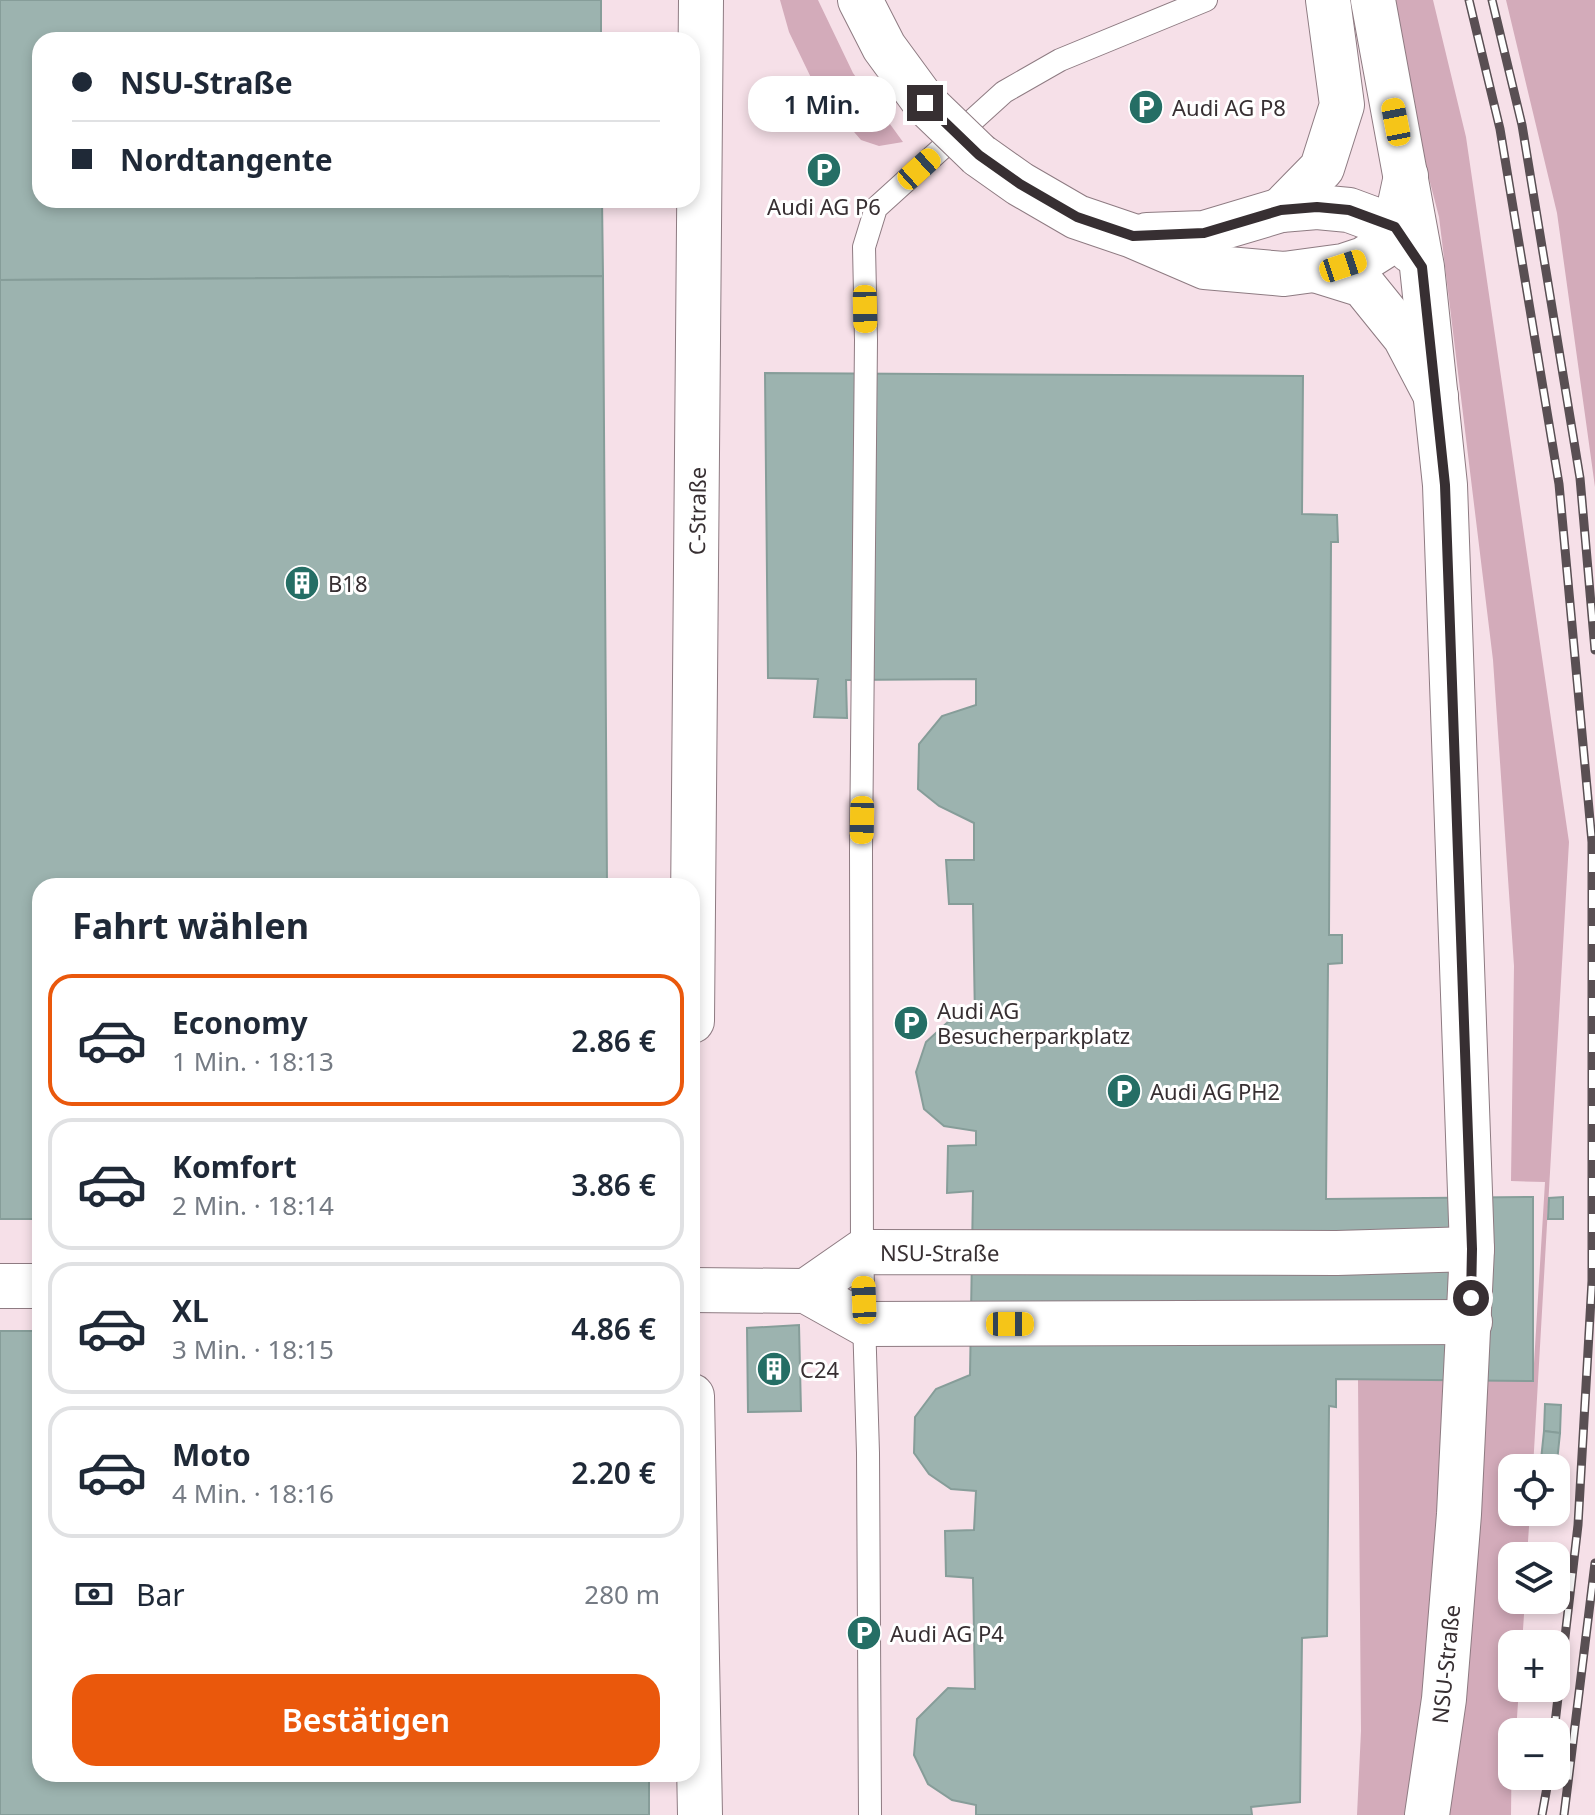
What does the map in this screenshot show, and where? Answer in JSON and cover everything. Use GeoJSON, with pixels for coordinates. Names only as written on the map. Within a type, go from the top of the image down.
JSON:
{"type":"FeatureCollection","features":[{"type":"Feature","properties":{"kind":"street","name":"C-Straße"},"geometry":{"type":"LineString","coordinates":[[700,113],[701,0]]}},
{"type":"Feature","properties":{"kind":"street"},"geometry":{"type":"LineString","coordinates":[[860,0],[884,47],[925,103],[979,155],[1020,184],[1077,217],[1133,236],[1205,267],[1284,274],[1318,271],[1364,259],[1383,247],[1395,227],[1406,176]]}},
{"type":"Feature","properties":{"kind":"street"},"geometry":{"type":"LineString","coordinates":[[1281,210],[1322,168],[1342,105],[1328,0]]}},
{"type":"Feature","properties":{"kind":"street","name":"NSU-Straße"},"geometry":{"type":"LineString","coordinates":[[1373,0],[1422,267],[1445,485],[1472,1249],[1459,1514],[1444,1699],[1427,1815]]}},
{"type":"Feature","properties":{"kind":"street"},"geometry":{"type":"LineString","coordinates":[[1133,236],[1204,233],[1281,210],[1317,207],[1349,210],[1395,227],[1422,267]]}},
{"type":"Feature","properties":{"kind":"street","name":"C-Straße"},"geometry":{"type":"LineString","coordinates":[[693,878],[699,208]]}},
{"type":"Feature","properties":{"kind":"street"},"geometry":{"type":"LineString","coordinates":[[1318,271],[1363,285],[1405,337],[1437,398]]}},
{"type":"Feature","properties":{"kind":"street","name":"NSU-Straße"},"geometry":{"type":"LineString","coordinates":[[806,1291],[862,1252],[1337,1253],[1472,1249]]}},
{"type":"Feature","properties":{"kind":"street"},"geometry":{"type":"LineString","coordinates":[[0,1286],[32,1286]]}},
{"type":"Feature","properties":{"kind":"street"},"geometry":{"type":"LineString","coordinates":[[700,1290],[806,1291],[865,1324],[1470,1322]]}},
{"type":"Feature","properties":{"kind":"street"},"geometry":{"type":"LineString","coordinates":[[699,1782],[700,1815]]}},
{"type":"Feature","properties":{"kind":"lane"},"geometry":{"type":"LineString","coordinates":[[870,1815],[868,1469],[862,1252],[864,247],[876,208],[1004,92],[1060,60],[1206,0]]}},
{"type":"Feature","properties":{"kind":"shaded area"},"geometry":{"type":"Polygon","coordinates":[[[780,0],[818,0],[853,73],[903,142],[879,146],[861,140],[816,88],[789,32],[780,0]]]}},
{"type":"Feature","properties":{"kind":"shaded area"},"geometry":{"type":"Polygon","coordinates":[[[1383,0],[1433,0],[1466,137],[1569,842],[1534,1454],[1498,1454],[1498,1526],[1529,1526],[1528,1542],[1498,1542],[1498,1614],[1524,1614],[1523,1630],[1498,1630],[1498,1702],[1518,1702],[1517,1718],[1498,1718],[1498,1790],[1511,1790],[1511,1815],[1357,1815],[1361,1731],[1358,1380],[1533,1380],[1545,1182],[1511,1181],[1514,966],[1493,660],[1439,217],[1383,0]]]}},
{"type":"Feature","properties":{"kind":"shaded area"},"geometry":{"type":"Polygon","coordinates":[[[1506,0],[1595,0],[1595,487],[1557,213],[1506,0]]]}},
{"type":"Feature","properties":{"kind":"building"},"geometry":{"type":"Polygon","coordinates":[[[0,0],[601,0],[601,32],[32,32],[32,208],[602,208],[603,276],[0,280],[0,0]]]}},
{"type":"Feature","properties":{"kind":"building","name":"B18"},"geometry":{"type":"Polygon","coordinates":[[[603,276],[607,878],[32,878],[32,1219],[0,1219],[0,280],[603,276]]]}},
{"type":"Feature","properties":{"kind":"building","name":"Audi AG PH2"},"geometry":{"type":"Polygon","coordinates":[[[765,373],[1303,376],[1302,514],[1337,515],[1338,542],[1331,542],[1329,935],[1342,935],[1342,963],[1328,964],[1326,1199],[1533,1197],[1533,1381],[1336,1379],[1336,1407],[1329,1406],[1327,1636],[1302,1638],[1300,1802],[1251,1807],[1252,1815],[976,1815],[976,1805],[952,1800],[928,1784],[914,1755],[917,1719],[948,1688],[975,1689],[973,1578],[946,1576],[945,1531],[974,1530],[976,1491],[951,1489],[929,1474],[914,1453],[915,1417],[936,1389],[970,1375],[973,1191],[947,1193],[948,1146],[976,1145],[976,1131],[944,1126],[924,1109],[916,1072],[926,1042],[948,1022],[975,1018],[973,904],[949,904],[946,860],[974,860],[974,823],[939,806],[918,789],[919,744],[942,716],[976,705],[976,679],[846,680],[847,718],[814,717],[818,679],[768,678],[765,373]]]}},
{"type":"Feature","properties":{"kind":"building"},"geometry":{"type":"Polygon","coordinates":[[[1563,1197],[1563,1219],[1548,1219],[1549,1198],[1563,1197]]]}},
{"type":"Feature","properties":{"kind":"building","name":"C24"},"geometry":{"type":"Polygon","coordinates":[[[799,1325],[801,1411],[748,1412],[747,1328],[799,1325]]]}},
{"type":"Feature","properties":{"kind":"building"},"geometry":{"type":"Polygon","coordinates":[[[0,1331],[32,1331],[32,1782],[649,1782],[649,1815],[0,1815],[0,1331]]]}},
{"type":"Feature","properties":{"kind":"building"},"geometry":{"type":"Polygon","coordinates":[[[1545,1404],[1561,1405],[1560,1433],[1544,1431],[1545,1404]]]}},
{"type":"Feature","properties":{"kind":"building"},"geometry":{"type":"Polygon","coordinates":[[[1544,1431],[1560,1433],[1558,1454],[1542,1454],[1544,1431]]]}},
{"type":"Feature","properties":{"kind":"railway"},"geometry":{"type":"LineString","coordinates":[[1469,0],[1500,129],[1559,484],[1592,842],[1592,1281],[1578,1525],[1556,1718]]}},
{"type":"Feature","properties":{"kind":"railway"},"geometry":{"type":"LineString","coordinates":[[1492,0],[1522,125],[1580,478],[1595,650]]}},
{"type":"Feature","properties":{"kind":"railway"},"geometry":{"type":"LineString","coordinates":[[1564,1815],[1595,1563]]}},
{"type":"Feature","properties":{"kind":"railway"},"geometry":{"type":"LineString","coordinates":[[1542,1815],[1546,1790]]}},
{"type":"Feature","properties":{"kind":"place","name":"Audi AG P8"},"geometry":{"type":"Point","coordinates":[1146,107]}},
{"type":"Feature","properties":{"kind":"place","name":"Audi AG P6"},"geometry":{"type":"Point","coordinates":[824,170]}},
{"type":"Feature","properties":{"kind":"place","name":"B18"},"geometry":{"type":"Point","coordinates":[302,583]}},
{"type":"Feature","properties":{"kind":"place","name":"Audi AG Besucherparkplatz"},"geometry":{"type":"Point","coordinates":[911,1023]}},
{"type":"Feature","properties":{"kind":"place","name":"Audi AG PH2"},"geometry":{"type":"Point","coordinates":[1124,1091]}},
{"type":"Feature","properties":{"kind":"place","name":"C24"},"geometry":{"type":"Point","coordinates":[774,1369]}},
{"type":"Feature","properties":{"kind":"place","name":"Audi AG P4"},"geometry":{"type":"Point","coordinates":[864,1633]}},
{"type":"Feature","properties":{"kind":"route"},"geometry":{"type":"LineString","coordinates":[[925,103],[979,155],[1020,184],[1077,217],[1133,236],[1204,233],[1281,210],[1317,207],[1349,210],[1395,227],[1422,267],[1445,485],[1472,1249],[1471,1298]]}}]}
